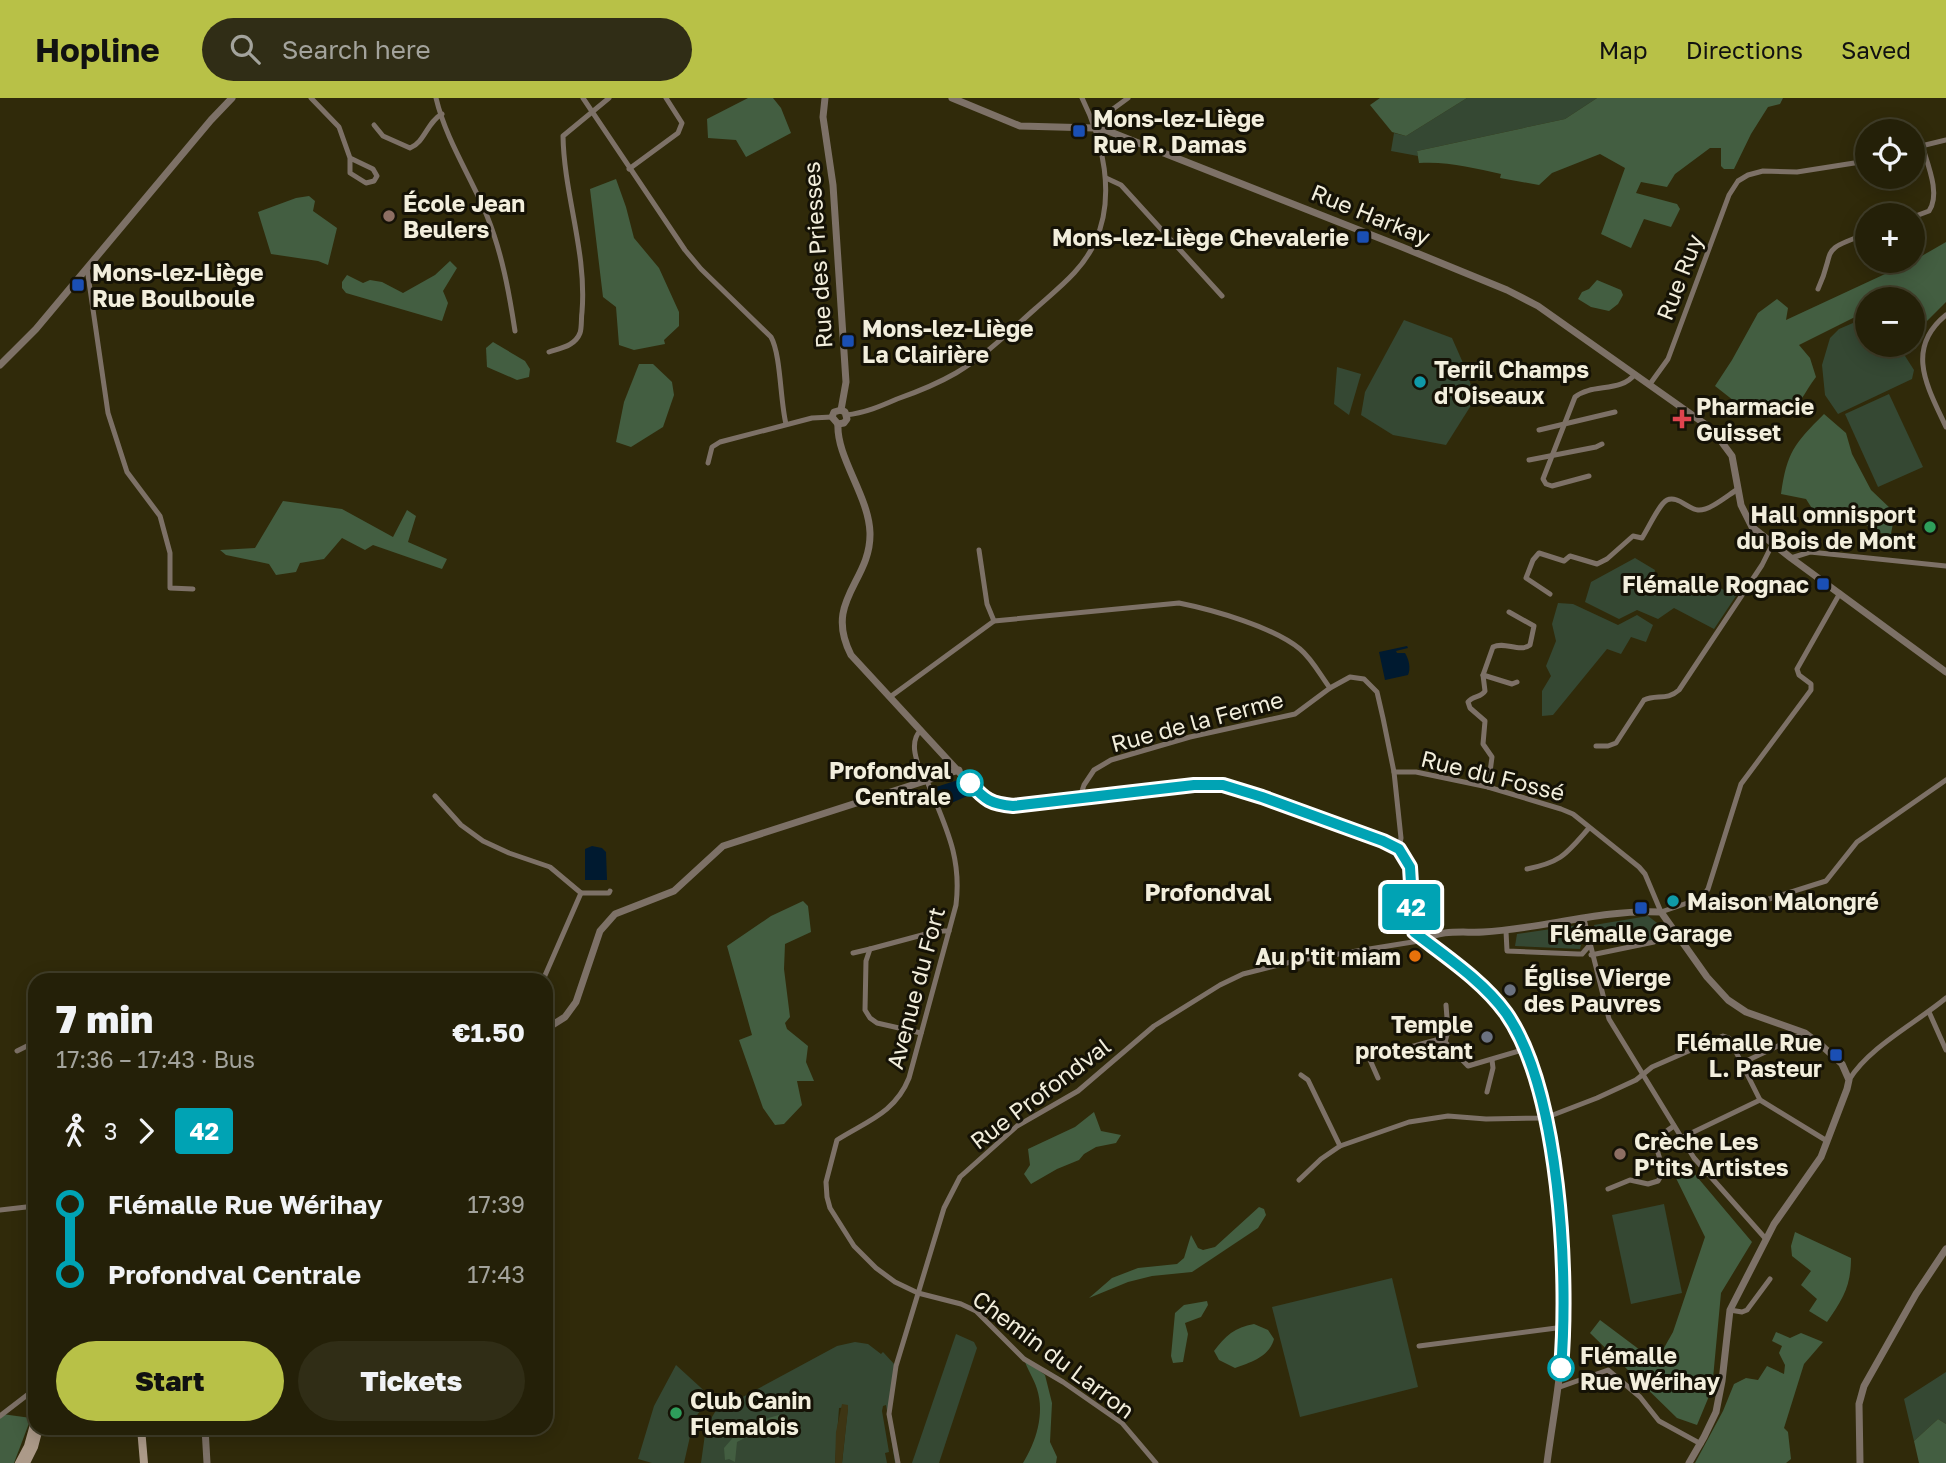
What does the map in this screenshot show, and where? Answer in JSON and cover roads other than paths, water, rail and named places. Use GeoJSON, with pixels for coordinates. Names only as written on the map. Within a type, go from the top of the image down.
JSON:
{"type":"FeatureCollection","features":[{"type":"Feature","properties":{"kind":"main road"},"geometry":{"type":"LineString","coordinates":[[19,1463],[31,1435]]}},
{"type":"Feature","properties":{"kind":"main road"},"geometry":{"type":"LineString","coordinates":[[26,1463],[37,1435]]}},
{"type":"Feature","properties":{"kind":"main road"},"geometry":{"type":"LineString","coordinates":[[140,1435],[142,1463]]}},
{"type":"Feature","properties":{"kind":"street"},"geometry":{"type":"LineString","coordinates":[[0,365],[36,329],[232,98]]}},
{"type":"Feature","properties":{"kind":"street"},"geometry":{"type":"LineString","coordinates":[[312,98],[339,127],[351,158],[349,169],[352,175],[366,183],[374,181],[377,176],[375,170],[351,158]]}},
{"type":"Feature","properties":{"kind":"street"},"geometry":{"type":"LineString","coordinates":[[436,98],[460,164],[488,218],[507,283],[515,331]]}},
{"type":"Feature","properties":{"kind":"street"},"geometry":{"type":"LineString","coordinates":[[583,98],[690,257],[771,337],[786,424]]}},
{"type":"Feature","properties":{"kind":"street"},"geometry":{"type":"LineString","coordinates":[[549,352],[570,345],[580,334],[583,302],[581,262],[563,136],[609,98]]}},
{"type":"Feature","properties":{"kind":"street","name":"Rue des Priesses"},"geometry":{"type":"LineString","coordinates":[[825,98],[823,117],[833,186],[846,382],[844,412]]}},
{"type":"Feature","properties":{"kind":"street","name":"Rue Harkay"},"geometry":{"type":"LineString","coordinates":[[952,98],[1020,126],[1094,125],[1507,290],[1538,306],[1712,429],[1732,456],[1738,489]]}},
{"type":"Feature","properties":{"kind":"street"},"geometry":{"type":"LineString","coordinates":[[708,463],[711,451],[717,443],[786,424],[832,416],[834,412],[867,411],[932,386],[956,373],[993,345],[1062,285],[1079,268],[1096,241],[1106,178],[1094,125],[1082,98]]}},
{"type":"Feature","properties":{"kind":"street"},"geometry":{"type":"LineString","coordinates":[[1094,125],[1128,98]]}},
{"type":"Feature","properties":{"kind":"street"},"geometry":{"type":"LineString","coordinates":[[629,169],[678,133],[682,123],[668,99]]}},
{"type":"Feature","properties":{"kind":"street"},"geometry":{"type":"LineString","coordinates":[[374,125],[383,136],[410,148],[417,145],[431,121],[442,114]]}},
{"type":"Feature","properties":{"kind":"street"},"geometry":{"type":"LineString","coordinates":[[1925,144],[1946,140]]}},
{"type":"Feature","properties":{"kind":"street"},"geometry":{"type":"LineString","coordinates":[[1925,155],[1934,201],[1929,211],[1925,212]]}},
{"type":"Feature","properties":{"kind":"street","name":"Rue Ruy"},"geometry":{"type":"LineString","coordinates":[[1650,384],[1668,359],[1729,195],[1738,181],[1748,175],[1763,172],[1797,172],[1855,163]]}},
{"type":"Feature","properties":{"kind":"street"},"geometry":{"type":"LineString","coordinates":[[1106,178],[1121,186],[1222,296]]}},
{"type":"Feature","properties":{"kind":"street"},"geometry":{"type":"LineString","coordinates":[[1818,289],[1830,251],[1855,238]]}},
{"type":"Feature","properties":{"kind":"street"},"geometry":{"type":"LineString","coordinates":[[87,268],[108,413],[127,472],[160,516],[170,553],[170,589],[193,589]]}},
{"type":"Feature","properties":{"kind":"street"},"geometry":{"type":"LineString","coordinates":[[1946,315],[1930,332],[1922,360],[1924,379],[1943,415],[1946,428]]}},
{"type":"Feature","properties":{"kind":"street"},"geometry":{"type":"LineString","coordinates":[[1589,476],[1552,486],[1546,484],[1542,477],[1572,402],[1578,394],[1626,383],[1635,374]]}},
{"type":"Feature","properties":{"kind":"street"},"geometry":{"type":"LineString","coordinates":[[838,424],[844,423],[844,412]]}},
{"type":"Feature","properties":{"kind":"street"},"geometry":{"type":"LineString","coordinates":[[1539,430],[1615,412]]}},
{"type":"Feature","properties":{"kind":"street"},"geometry":{"type":"LineString","coordinates":[[832,416],[838,424],[841,443],[868,514],[870,534],[868,550],[844,608],[840,627],[851,655],[982,797],[995,804],[1013,806],[1194,785],[1223,785],[1313,815],[1399,849],[1410,867],[1414,932],[1491,995],[1507,1014],[1526,1049],[1545,1118],[1558,1193],[1564,1327],[1560,1387],[1548,1463]]}},
{"type":"Feature","properties":{"kind":"street"},"geometry":{"type":"LineString","coordinates":[[1529,460],[1602,444]]}},
{"type":"Feature","properties":{"kind":"street"},"geometry":{"type":"LineString","coordinates":[[1550,594],[1526,578],[1533,559],[1539,553],[1564,561],[1570,556],[1598,564],[1633,536],[1642,537],[1662,503],[1668,499],[1673,498],[1697,510],[1706,508],[1738,489],[1746,518],[1756,531],[1946,672]]}},
{"type":"Feature","properties":{"kind":"street"},"geometry":{"type":"LineString","coordinates":[[1596,746],[1608,747],[1616,743],[1644,700],[1651,697],[1669,697],[1679,690],[1762,565],[1773,543]]}},
{"type":"Feature","properties":{"kind":"street"},"geometry":{"type":"LineString","coordinates":[[979,550],[987,604],[994,621]]}},
{"type":"Feature","properties":{"kind":"street"},"geometry":{"type":"LineString","coordinates":[[1791,558],[1810,552],[1946,566]]}},
{"type":"Feature","properties":{"kind":"street"},"geometry":{"type":"LineString","coordinates":[[1425,940],[1432,935],[1446,933],[1506,931],[1636,911],[1661,912],[1702,898],[1708,889],[1741,784],[1811,690],[1811,684],[1799,675],[1797,669],[1808,645],[1840,593]]}},
{"type":"Feature","properties":{"kind":"street"},"geometry":{"type":"LineString","coordinates":[[890,697],[994,621],[1179,603],[1200,607],[1280,635],[1303,651],[1330,688]]}},
{"type":"Feature","properties":{"kind":"street"},"geometry":{"type":"LineString","coordinates":[[1488,788],[1492,757],[1483,744],[1485,721],[1468,704],[1471,699],[1484,692],[1483,675],[1495,645],[1524,649],[1530,645],[1534,626],[1509,612]]}},
{"type":"Feature","properties":{"kind":"street"},"geometry":{"type":"LineString","coordinates":[[1483,675],[1512,684],[1517,682]]}},
{"type":"Feature","properties":{"kind":"street","name":"Rue de la Ferme"},"geometry":{"type":"LineString","coordinates":[[1080,797],[1094,769],[1111,760],[1190,737],[1295,714],[1350,677],[1364,679],[1377,692],[1394,772],[1401,838],[1399,849]]}},
{"type":"Feature","properties":{"kind":"street","name":"Avenue du Fort"},"geometry":{"type":"LineString","coordinates":[[918,1293],[895,1282],[854,1246],[830,1208],[826,1190],[837,1140],[884,1113],[903,1093],[956,905],[959,880],[955,853],[926,782],[914,744],[916,735],[922,730]]}},
{"type":"Feature","properties":{"kind":"street"},"geometry":{"type":"LineString","coordinates":[[553,1025],[565,1017],[576,1002],[600,931],[615,914],[674,891],[723,846],[959,770]]}},
{"type":"Feature","properties":{"kind":"street","name":"Rue du Fossé"},"geometry":{"type":"LineString","coordinates":[[1394,772],[1416,772],[1488,788],[1573,814],[1640,868],[1661,912]]}},
{"type":"Feature","properties":{"kind":"street"},"geometry":{"type":"LineString","coordinates":[[1769,899],[1826,881],[1857,842],[1946,780]]}},
{"type":"Feature","properties":{"kind":"street"},"geometry":{"type":"LineString","coordinates":[[435,796],[461,825],[483,841],[550,867],[581,893],[610,891]]}},
{"type":"Feature","properties":{"kind":"street"},"geometry":{"type":"LineString","coordinates":[[1527,869],[1555,861],[1565,855],[1589,828]]}},
{"type":"Feature","properties":{"kind":"street"},"geometry":{"type":"LineString","coordinates":[[546,973],[581,893]]}},
{"type":"Feature","properties":{"kind":"street"},"geometry":{"type":"LineString","coordinates":[[1661,912],[1707,977],[1728,1000],[1746,1012],[1805,1033],[1842,1064],[1849,1080]]}},
{"type":"Feature","properties":{"kind":"street"},"geometry":{"type":"LineString","coordinates":[[1584,919],[1606,1013],[1693,1158],[1765,1238]]}},
{"type":"Feature","properties":{"kind":"street"},"geometry":{"type":"LineString","coordinates":[[853,953],[937,931],[949,931]]}},
{"type":"Feature","properties":{"kind":"street"},"geometry":{"type":"LineString","coordinates":[[1506,931],[1507,951],[1582,954],[1589,946]]}},
{"type":"Feature","properties":{"kind":"street","name":"Rue Profondval"},"geometry":{"type":"LineString","coordinates":[[918,1293],[952,1190],[960,1177],[1017,1126],[1078,1091],[1154,1026],[1220,985],[1265,967],[1425,940]]}},
{"type":"Feature","properties":{"kind":"street"},"geometry":{"type":"LineString","coordinates":[[1591,956],[1654,942]]}},
{"type":"Feature","properties":{"kind":"street"},"geometry":{"type":"LineString","coordinates":[[870,950],[866,961],[865,1010],[877,1023],[921,1033]]}},
{"type":"Feature","properties":{"kind":"street"},"geometry":{"type":"LineString","coordinates":[[1689,1463],[1716,1412],[1730,1310],[1765,1238],[1821,1157],[1849,1080],[1856,1068],[1873,1053],[1946,998]]}},
{"type":"Feature","properties":{"kind":"street"},"geometry":{"type":"LineString","coordinates":[[1445,1042],[1448,1031],[1446,1005]]}},
{"type":"Feature","properties":{"kind":"street"},"geometry":{"type":"LineString","coordinates":[[1929,1012],[1946,1050]]}},
{"type":"Feature","properties":{"kind":"street"},"geometry":{"type":"LineString","coordinates":[[1742,1063],[1805,1033]]}},
{"type":"Feature","properties":{"kind":"street"},"geometry":{"type":"LineString","coordinates":[[1299,1180],[1321,1159],[1340,1146],[1409,1122],[1444,1116],[1486,1119],[1545,1118],[1597,1098],[1652,1067],[1723,1036],[1729,1038],[1760,1100],[1827,1141]]}},
{"type":"Feature","properties":{"kind":"street"},"geometry":{"type":"LineString","coordinates":[[1370,1058],[1436,1040],[1445,1042],[1468,1066],[1526,1049]]}},
{"type":"Feature","properties":{"kind":"street"},"geometry":{"type":"LineString","coordinates":[[17,1051],[28,1046]]}},
{"type":"Feature","properties":{"kind":"street"},"geometry":{"type":"LineString","coordinates":[[1366,1051],[1378,1078]]}},
{"type":"Feature","properties":{"kind":"street"},"geometry":{"type":"LineString","coordinates":[[1488,1092],[1492,1060]]}},
{"type":"Feature","properties":{"kind":"street"},"geometry":{"type":"LineString","coordinates":[[1301,1075],[1308,1080],[1340,1146]]}},
{"type":"Feature","properties":{"kind":"street"},"geometry":{"type":"LineString","coordinates":[[1681,1138],[1760,1100]]}},
{"type":"Feature","properties":{"kind":"street"},"geometry":{"type":"LineString","coordinates":[[1608,1189],[1632,1180],[1648,1184],[1658,1181],[1662,1171],[1657,1142],[1661,1135],[1674,1126]]}},
{"type":"Feature","properties":{"kind":"street"},"geometry":{"type":"LineString","coordinates":[[0,1210],[28,1207]]}},
{"type":"Feature","properties":{"kind":"street"},"geometry":{"type":"LineString","coordinates":[[1860,1463],[1859,1404],[1864,1386],[1916,1294],[1946,1249]]}},
{"type":"Feature","properties":{"kind":"street"},"geometry":{"type":"LineString","coordinates":[[1730,1310],[1747,1310],[1770,1279]]}},
{"type":"Feature","properties":{"kind":"street"},"geometry":{"type":"LineString","coordinates":[[898,1463],[889,1403],[896,1366],[918,1293]]}},
{"type":"Feature","properties":{"kind":"street","name":"Chemin du Larron"},"geometry":{"type":"LineString","coordinates":[[918,1293],[961,1304],[976,1311],[1024,1359],[1063,1382],[1124,1425],[1156,1463]]}},
{"type":"Feature","properties":{"kind":"street"},"geometry":{"type":"LineString","coordinates":[[1419,1346],[1564,1327]]}},
{"type":"Feature","properties":{"kind":"street"},"geometry":{"type":"LineString","coordinates":[[1560,1387],[1608,1370],[1640,1397],[1659,1421],[1701,1444]]}},
{"type":"Feature","properties":{"kind":"street"},"geometry":{"type":"LineString","coordinates":[[0,1416],[28,1394]]}},
{"type":"Feature","properties":{"kind":"street"},"geometry":{"type":"LineString","coordinates":[[205,1435],[207,1463]]}},
{"type":"Feature","properties":{"kind":"water"},"geometry":{"type":"Polygon","coordinates":[[[1407,646],[1408,648],[1396,651],[1406,655],[1408,675],[1385,680],[1379,652],[1407,646]]]}},
{"type":"Feature","properties":{"kind":"water"},"geometry":{"type":"Polygon","coordinates":[[[958,780],[972,794],[942,807],[936,787],[958,780]]]}},
{"type":"Feature","properties":{"kind":"water"},"geometry":{"type":"Polygon","coordinates":[[[592,846],[602,848],[606,852],[607,880],[585,880],[585,849],[592,846]]]}},
{"type":"Feature","properties":{"kind":"place","name":"Mons-lez-Liège Rue R. Damas"},"geometry":{"type":"Point","coordinates":[1079,131]}},
{"type":"Feature","properties":{"kind":"place","name":"École Jean Beulers"},"geometry":{"type":"Point","coordinates":[389,216]}},
{"type":"Feature","properties":{"kind":"place","name":"Mons-lez-Liège Chevalerie"},"geometry":{"type":"Point","coordinates":[1363,237]}},
{"type":"Feature","properties":{"kind":"place","name":"Mons-lez-Liège Rue Boulboule"},"geometry":{"type":"Point","coordinates":[78,285]}},
{"type":"Feature","properties":{"kind":"place","name":"Mons-lez-Liège La Clairière"},"geometry":{"type":"Point","coordinates":[848,341]}},
{"type":"Feature","properties":{"kind":"place","name":"Terril Champs d'Oiseaux"},"geometry":{"type":"Point","coordinates":[1420,382]}},
{"type":"Feature","properties":{"kind":"place","name":"Pharmacie Guisset"},"geometry":{"type":"Point","coordinates":[1682,419]}},
{"type":"Feature","properties":{"kind":"place","name":"Hall omnisport du Bois de Mont"},"geometry":{"type":"Point","coordinates":[1930,527]}},
{"type":"Feature","properties":{"kind":"place","name":"Flémalle Rognac"},"geometry":{"type":"Point","coordinates":[1823,584]}},
{"type":"Feature","properties":{"kind":"place","name":"Profondval Centrale"},"geometry":{"type":"Point","coordinates":[970,783]}},
{"type":"Feature","properties":{"kind":"place","name":"Maison Malongré"},"geometry":{"type":"Point","coordinates":[1673,901]}},
{"type":"Feature","properties":{"kind":"place","name":"Flémalle Garage"},"geometry":{"type":"Point","coordinates":[1641,908]}},
{"type":"Feature","properties":{"kind":"place","name":"Au p'tit miam"},"geometry":{"type":"Point","coordinates":[1415,956]}},
{"type":"Feature","properties":{"kind":"place","name":"Église Vierge des Pauvres"},"geometry":{"type":"Point","coordinates":[1510,990]}},
{"type":"Feature","properties":{"kind":"place","name":"Temple protestant"},"geometry":{"type":"Point","coordinates":[1487,1037]}},
{"type":"Feature","properties":{"kind":"place","name":"Flémalle Rue L. Pasteur"},"geometry":{"type":"Point","coordinates":[1836,1055]}},
{"type":"Feature","properties":{"kind":"place","name":"Crèche Les P'tits Artistes"},"geometry":{"type":"Point","coordinates":[1620,1154]}},
{"type":"Feature","properties":{"kind":"place","name":"Flémalle Rue Wérihay"},"geometry":{"type":"Point","coordinates":[1561,1368]}},
{"type":"Feature","properties":{"kind":"place","name":"Club Canin Flemalois"},"geometry":{"type":"Point","coordinates":[676,1413]}},
{"type":"Feature","properties":{"kind":"district","name":"Profondval"},"geometry":{"type":"Point","coordinates":[1208,891]}}]}
